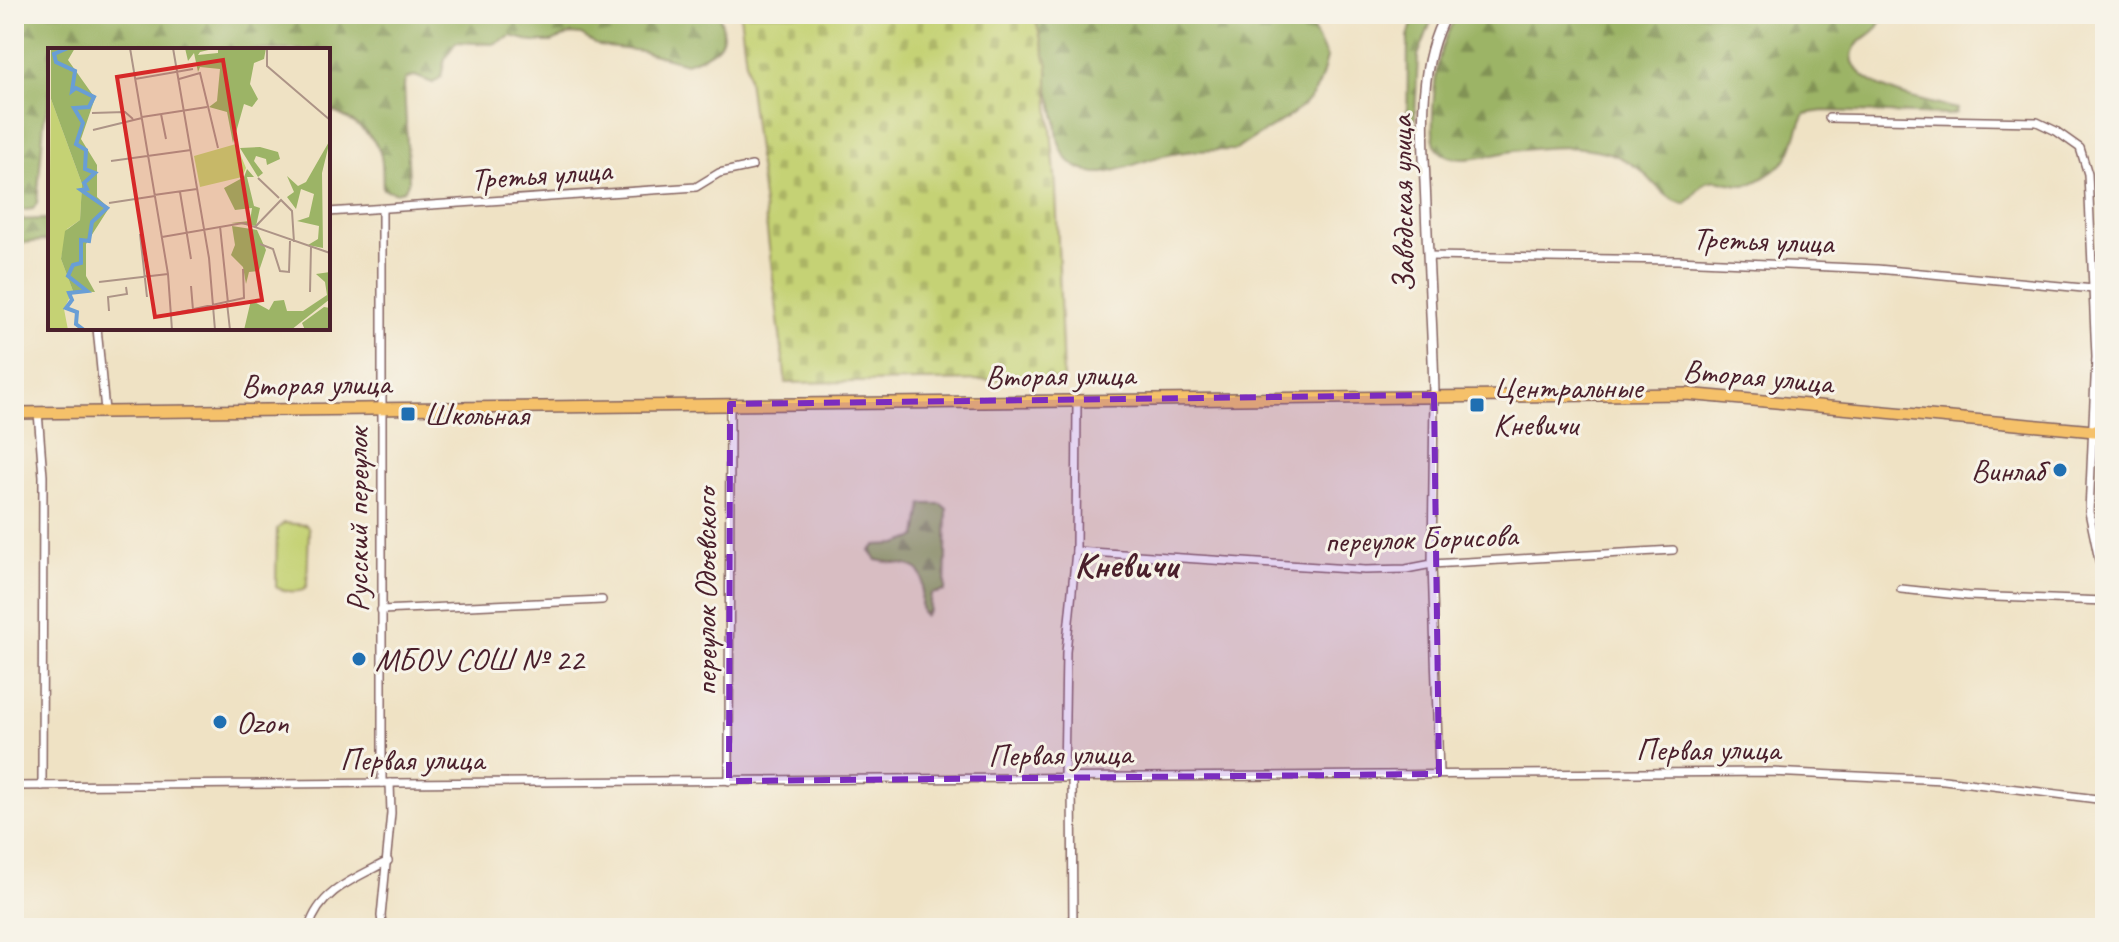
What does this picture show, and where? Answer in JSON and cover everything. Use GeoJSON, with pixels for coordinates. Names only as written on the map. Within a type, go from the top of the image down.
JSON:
{"type":"FeatureCollection","features":[{"type":"Feature","properties":{"kind":"main road","name":"Вторая улица"},"geometry":{"type":"LineString","coordinates":[[14,413],[1686,394],[2105,432]]}},
{"type":"Feature","properties":{"kind":"street","name":"Заводская улица"},"geometry":{"type":"LineString","coordinates":[[1434,395],[1424,149],[1430,54],[1446,14]]}},
{"type":"Feature","properties":{"kind":"street"},"geometry":{"type":"LineString","coordinates":[[1829,118],[2037,122],[2080,148],[2088,174],[2095,293],[2096,357],[2089,512],[2105,589]]}},
{"type":"Feature","properties":{"kind":"street","name":"Третья улица"},"geometry":{"type":"LineString","coordinates":[[330,212],[696,187],[719,173],[752,166]]}},
{"type":"Feature","properties":{"kind":"street","name":"Русский переулок"},"geometry":{"type":"LineString","coordinates":[[382,209],[381,610],[386,783],[391,813],[381,916],[382,923],[389,928]]}},
{"type":"Feature","properties":{"kind":"street","name":"Третья улица"},"geometry":{"type":"LineString","coordinates":[[1428,256],[1677,260],[1877,269],[2095,293],[2105,298]]}},
{"type":"Feature","properties":{"kind":"street"},"geometry":{"type":"LineString","coordinates":[[97,330],[105,411]]}},
{"type":"Feature","properties":{"kind":"street"},"geometry":{"type":"LineString","coordinates":[[1434,395],[1432,564],[1439,774]]}},
{"type":"Feature","properties":{"kind":"street"},"geometry":{"type":"LineString","coordinates":[[1073,928],[1066,652],[1076,551],[1077,401]]}},
{"type":"Feature","properties":{"kind":"street","name":"переулок Одоевского"},"geometry":{"type":"LineString","coordinates":[[729,781],[730,404]]}},
{"type":"Feature","properties":{"kind":"street"},"geometry":{"type":"LineString","coordinates":[[38,412],[43,476],[42,786]]}},
{"type":"Feature","properties":{"kind":"street","name":"переулок Борисова"},"geometry":{"type":"LineString","coordinates":[[1076,551],[1365,570],[1673,550]]}},
{"type":"Feature","properties":{"kind":"street"},"geometry":{"type":"LineString","coordinates":[[1901,589],[1968,596],[2105,601]]}},
{"type":"Feature","properties":{"kind":"street"},"geometry":{"type":"LineString","coordinates":[[381,610],[602,600]]}},
{"type":"Feature","properties":{"kind":"street","name":"Первая улица"},"geometry":{"type":"LineString","coordinates":[[14,786],[1770,772],[1944,780],[2105,800]]}},
{"type":"Feature","properties":{"kind":"street"},"geometry":{"type":"LineString","coordinates":[[309,928],[312,915],[330,893],[388,861]]}},
{"type":"Feature","properties":{"kind":"highlighted area"},"geometry":{"type":"Polygon","coordinates":[[[1434,395],[1439,774],[729,781],[730,404],[1434,395]]]}},
{"type":"Feature","properties":{"kind":"green space"},"geometry":{"type":"Polygon","coordinates":[[[14,14],[718,14],[722,25],[722,40],[718,46],[686,63],[641,51],[599,46],[581,35],[571,34],[552,42],[533,42],[512,36],[493,44],[456,42],[445,58],[441,77],[433,83],[415,76],[406,79],[409,180],[405,189],[397,193],[383,189],[381,154],[375,143],[350,120],[330,111],[330,48],[92,48],[77,42],[69,44],[67,48],[48,48],[48,108],[44,121],[37,203],[33,209],[14,211],[14,14]]]}},
{"type":"Feature","properties":{"kind":"green space"},"geometry":{"type":"Polygon","coordinates":[[[740,14],[1034,14],[1048,66],[1063,379],[786,383],[740,14]]]}},
{"type":"Feature","properties":{"kind":"green space"},"geometry":{"type":"Polygon","coordinates":[[[1024,14],[1306,14],[1327,58],[1319,85],[1310,98],[1236,150],[1181,153],[1110,172],[1092,172],[1072,164],[1062,150],[1051,97],[1024,14]]]}},
{"type":"Feature","properties":{"kind":"green space"},"geometry":{"type":"Polygon","coordinates":[[[1415,14],[1434,14],[1418,56],[1411,161],[1407,160],[1408,37],[1415,14]]]}},
{"type":"Feature","properties":{"kind":"green space"},"geometry":{"type":"Polygon","coordinates":[[[1457,14],[1884,14],[1876,29],[1853,52],[1854,64],[1862,75],[1893,92],[1957,109],[1956,113],[1949,115],[1823,111],[1805,114],[1787,159],[1774,171],[1744,185],[1715,180],[1707,182],[1686,204],[1671,199],[1630,163],[1594,149],[1548,147],[1468,159],[1450,157],[1438,150],[1433,135],[1433,113],[1438,62],[1457,14]]]}},
{"type":"Feature","properties":{"kind":"green space"},"geometry":{"type":"Polygon","coordinates":[[[14,220],[48,220],[48,240],[14,244],[14,220]]]}},
{"type":"Feature","properties":{"kind":"green space"},"geometry":{"type":"Polygon","coordinates":[[[922,504],[941,504],[947,509],[945,591],[931,594],[929,610],[924,616],[920,572],[911,566],[877,560],[870,551],[876,545],[897,544],[917,537],[922,504]]]}},
{"type":"Feature","properties":{"kind":"green space"},"geometry":{"type":"Polygon","coordinates":[[[284,523],[306,525],[309,529],[307,584],[302,590],[286,591],[276,587],[277,529],[284,523]]]}},
{"type":"Feature","properties":{"kind":"place","name":"Центральные Кневичи"},"geometry":{"type":"Point","coordinates":[1477,405]}},
{"type":"Feature","properties":{"kind":"place","name":"Школьная"},"geometry":{"type":"Point","coordinates":[408,414]}},
{"type":"Feature","properties":{"kind":"place","name":"Винлаб"},"geometry":{"type":"Point","coordinates":[2060,470]}},
{"type":"Feature","properties":{"kind":"place","name":"МБОУ СОШ № 22"},"geometry":{"type":"Point","coordinates":[359,659]}},
{"type":"Feature","properties":{"kind":"place","name":"Ozon"},"geometry":{"type":"Point","coordinates":[220,722]}},
{"type":"Feature","properties":{"kind":"district","name":"Кневичи"},"geometry":{"type":"Point","coordinates":[1126,564]}}]}
